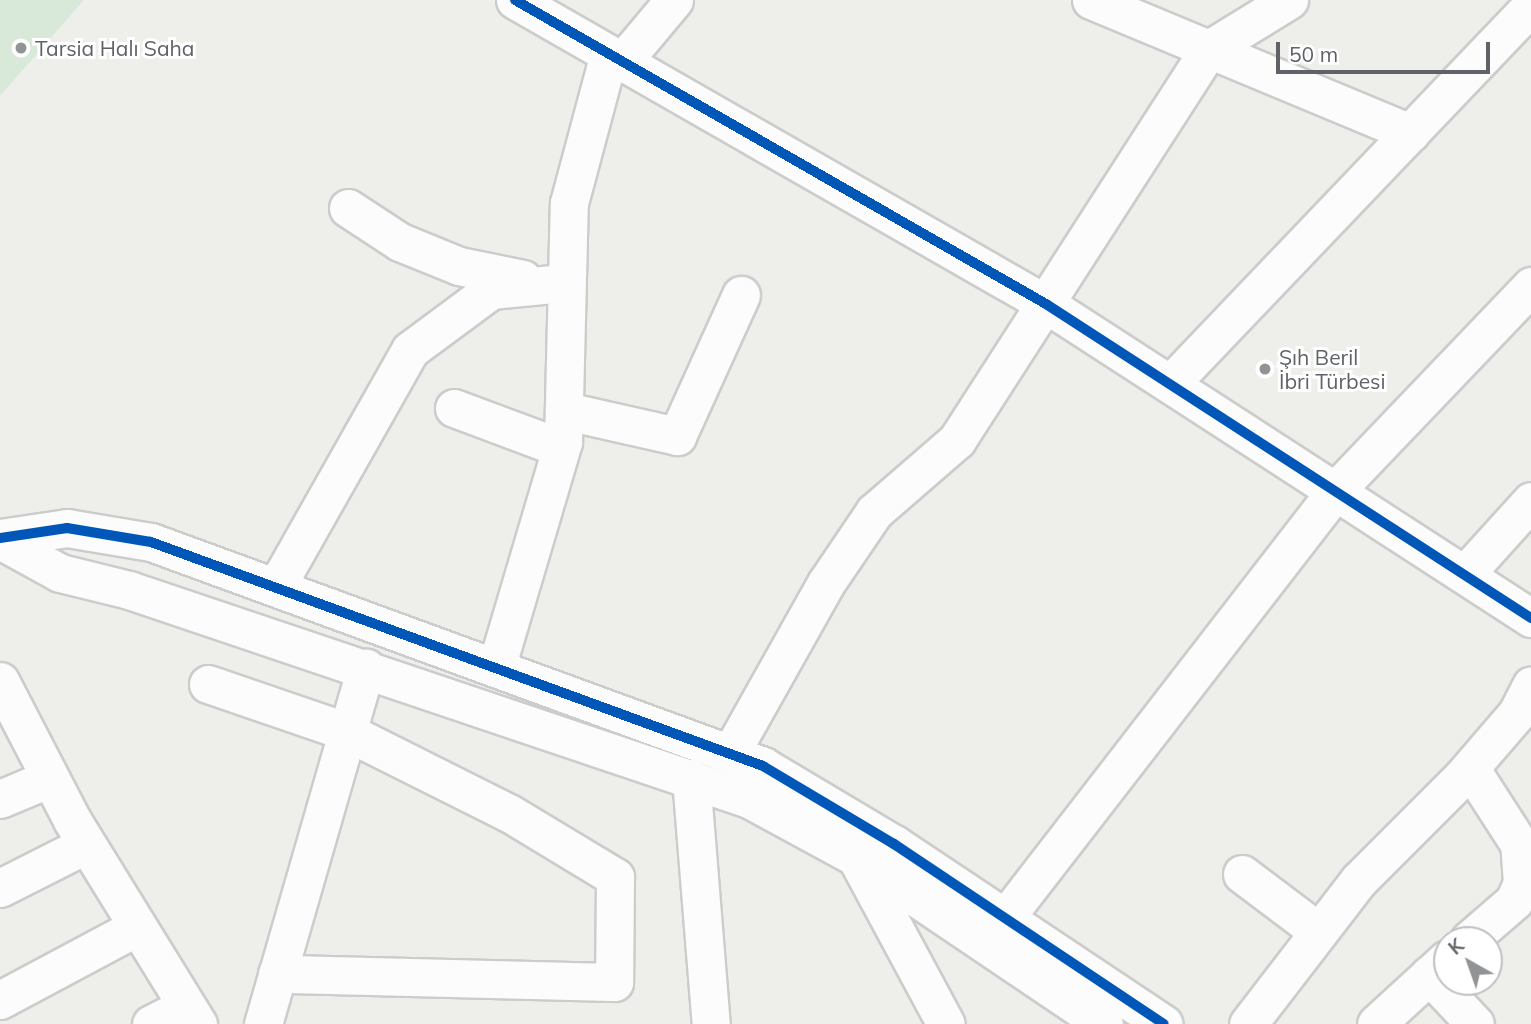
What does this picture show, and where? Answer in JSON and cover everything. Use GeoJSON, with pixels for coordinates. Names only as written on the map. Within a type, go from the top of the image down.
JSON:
{"type":"FeatureCollection","features":[{"type":"Feature","properties":{"kind":"street"},"geometry":{"type":"LineString","coordinates":[[515,0],[1046,304],[1337,489],[1531,618]]}},
{"type":"Feature","properties":{"kind":"street"},"geometry":{"type":"LineString","coordinates":[[496,668],[561,449],[566,411],[563,283],[569,203],[616,58],[674,0]]}},
{"type":"Feature","properties":{"kind":"street"},"geometry":{"type":"LineString","coordinates":[[1091,0],[1410,133]]}},
{"type":"Feature","properties":{"kind":"street"},"geometry":{"type":"LineString","coordinates":[[730,754],[826,583],[874,512],[957,440],[1209,49],[1289,0]]}},
{"type":"Feature","properties":{"kind":"street"},"geometry":{"type":"LineString","coordinates":[[1170,384],[1531,6]]}},
{"type":"Feature","properties":{"kind":"street"},"geometry":{"type":"LineString","coordinates":[[348,208],[400,242],[459,266],[563,283]]}},
{"type":"Feature","properties":{"kind":"street"},"geometry":{"type":"LineString","coordinates":[[276,587],[410,350],[491,290],[563,283]]}},
{"type":"Feature","properties":{"kind":"street"},"geometry":{"type":"LineString","coordinates":[[1005,918],[1337,489],[1531,286]]}},
{"type":"Feature","properties":{"kind":"street"},"geometry":{"type":"LineString","coordinates":[[566,411],[677,436],[741,295]]}},
{"type":"Feature","properties":{"kind":"street"},"geometry":{"type":"LineString","coordinates":[[454,408],[561,449]]}},
{"type":"Feature","properties":{"kind":"street"},"geometry":{"type":"LineString","coordinates":[[1465,574],[1531,501]]}},
{"type":"Feature","properties":{"kind":"street"},"geometry":{"type":"LineString","coordinates":[[0,539],[67,528],[151,542],[730,754],[775,774],[1005,918],[1164,1024]]}},
{"type":"Feature","properties":{"kind":"street"},"geometry":{"type":"LineString","coordinates":[[0,539],[60,573],[366,668],[749,799],[856,857],[1104,1024]]}},
{"type":"Feature","properties":{"kind":"street"},"geometry":{"type":"LineString","coordinates":[[262,1024],[345,731],[366,668]]}},
{"type":"Feature","properties":{"kind":"street"},"geometry":{"type":"LineString","coordinates":[[0,681],[87,844],[192,1015],[151,1024]]}},
{"type":"Feature","properties":{"kind":"street"},"geometry":{"type":"LineString","coordinates":[[208,684],[345,731],[509,813],[615,877],[614,982],[276,974]]}},
{"type":"Feature","properties":{"kind":"street"},"geometry":{"type":"LineString","coordinates":[[1248,1024],[1359,880],[1526,707]]}},
{"type":"Feature","properties":{"kind":"street"},"geometry":{"type":"LineString","coordinates":[[1470,768],[1519,844],[1522,883],[1514,901],[1485,926]]}},
{"type":"Feature","properties":{"kind":"street"},"geometry":{"type":"LineString","coordinates":[[0,799],[50,778]]}},
{"type":"Feature","properties":{"kind":"street"},"geometry":{"type":"LineString","coordinates":[[691,778],[711,1024]]}},
{"type":"Feature","properties":{"kind":"street"},"geometry":{"type":"LineString","coordinates":[[0,888],[87,844]]}},
{"type":"Feature","properties":{"kind":"street"},"geometry":{"type":"LineString","coordinates":[[856,857],[946,1024]]}},
{"type":"Feature","properties":{"kind":"street"},"geometry":{"type":"LineString","coordinates":[[1242,874],[1319,932]]}},
{"type":"Feature","properties":{"kind":"street"},"geometry":{"type":"LineString","coordinates":[[0,1000],[137,927]]}},
{"type":"Feature","properties":{"kind":"street"},"geometry":{"type":"LineString","coordinates":[[1376,1024],[1433,972]]}},
{"type":"Feature","properties":{"kind":"street"},"geometry":{"type":"LineString","coordinates":[[1457,996],[1475,1024]]}},
{"type":"Feature","properties":{"kind":"green space","name":"Tarsia Halı Saha"},"geometry":{"type":"Polygon","coordinates":[[[0,0],[84,0],[0,96],[0,0]]]}},
{"type":"Feature","properties":{"kind":"cycle path"},"geometry":{"type":"LineString","coordinates":[[515,0],[1046,304],[1531,618]]}},
{"type":"Feature","properties":{"kind":"cycle path"},"geometry":{"type":"LineString","coordinates":[[0,538],[67,528],[151,542],[763,766],[894,844],[1164,1024]]}},
{"type":"Feature","properties":{"kind":"place","name":"Tarsia Halı Saha"},"geometry":{"type":"Point","coordinates":[21,48]}},
{"type":"Feature","properties":{"kind":"place","name":"Şıh Beril İbri Türbesi"},"geometry":{"type":"Point","coordinates":[1265,369]}}]}
